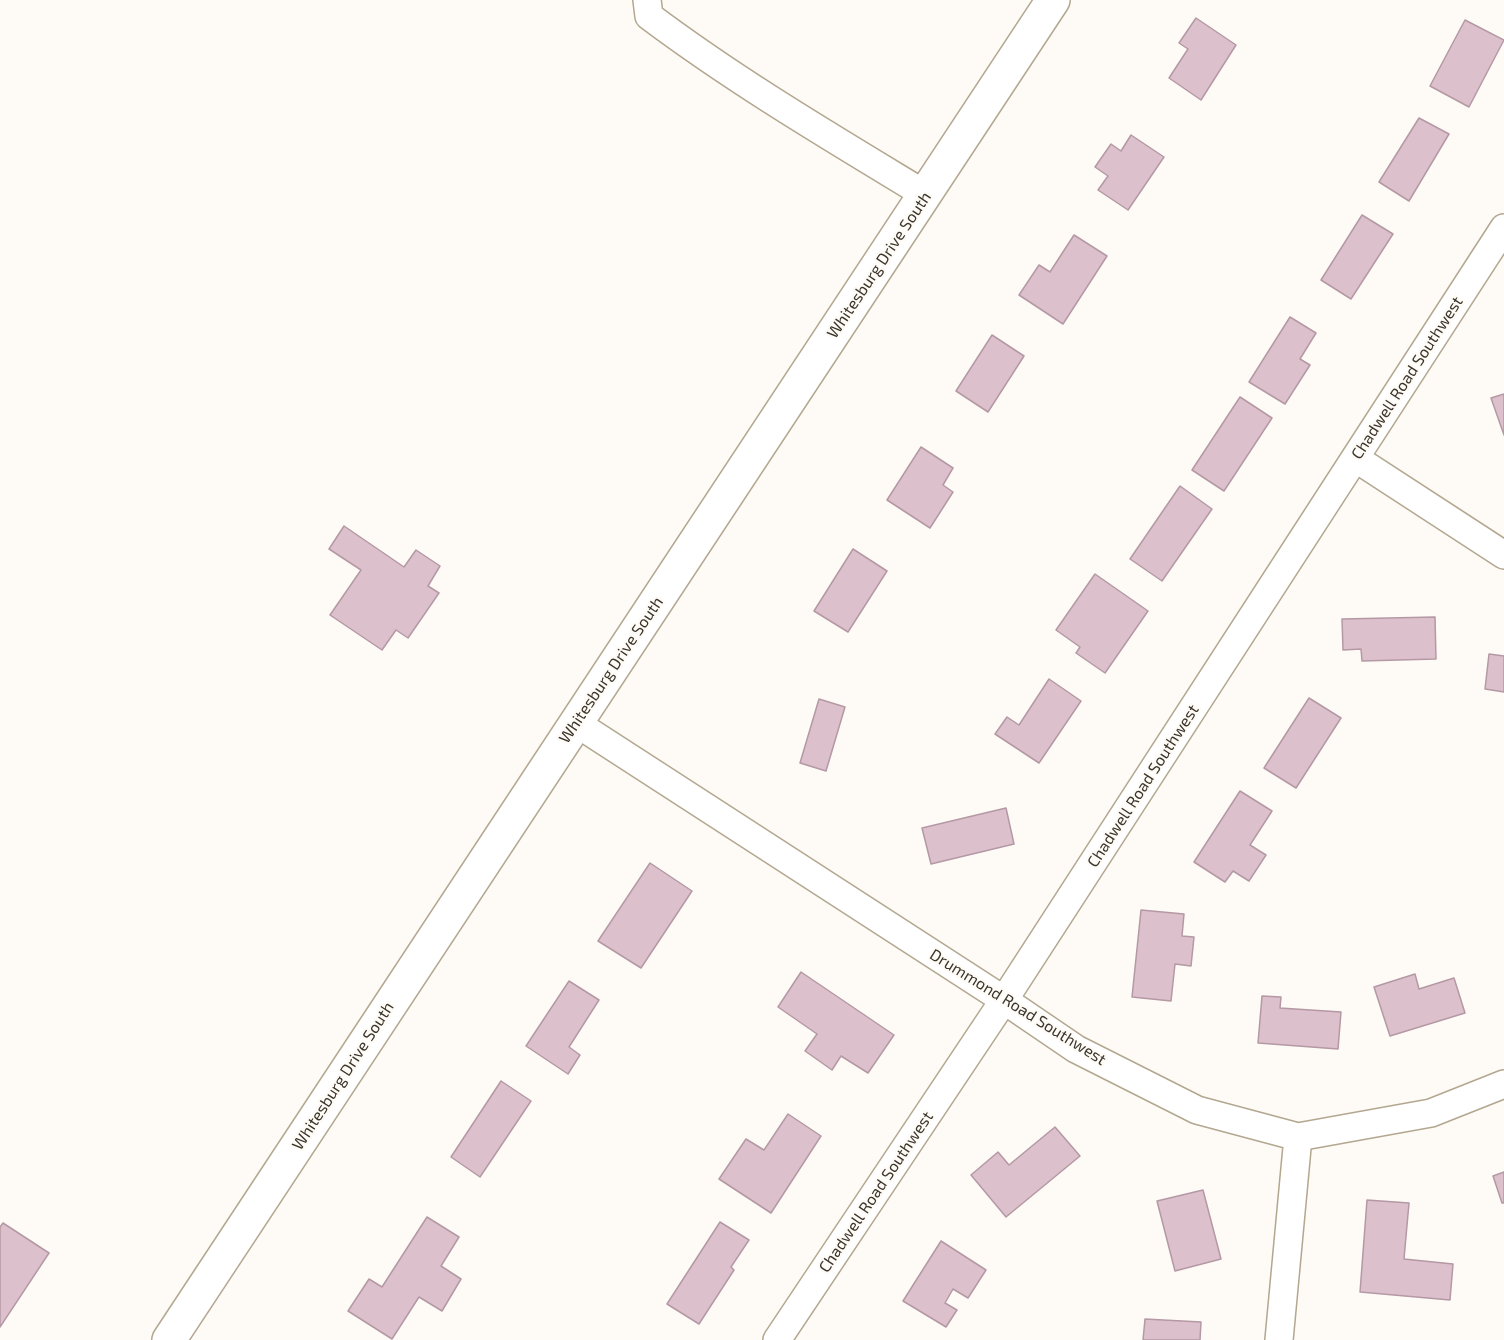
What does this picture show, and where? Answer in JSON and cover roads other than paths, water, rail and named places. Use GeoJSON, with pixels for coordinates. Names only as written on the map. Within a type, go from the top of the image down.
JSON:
{"type":"FeatureCollection","features":[{"type":"Feature","properties":{"kind":"main road","name":"Whitesburg Drive South"},"geometry":{"type":"LineString","coordinates":[[169,1340],[1053,0]]}},
{"type":"Feature","properties":{"kind":"street"},"geometry":{"type":"LineString","coordinates":[[647,0],[649,16],[687,45],[740,81],[926,195]]}},
{"type":"Feature","properties":{"kind":"street","name":"Chadwell Road Southwest"},"geometry":{"type":"LineString","coordinates":[[777,1340],[1004,1000],[1504,228]]}},
{"type":"Feature","properties":{"kind":"street"},"geometry":{"type":"LineString","coordinates":[[1355,458],[1504,555]]}},
{"type":"Feature","properties":{"kind":"street","name":"Drummond Road Southwest"},"geometry":{"type":"LineString","coordinates":[[576,723],[1076,1048],[1197,1110],[1298,1137],[1431,1113],[1504,1084]]}},
{"type":"Feature","properties":{"kind":"street"},"geometry":{"type":"LineString","coordinates":[[1280,1340],[1298,1137]]}}]}
